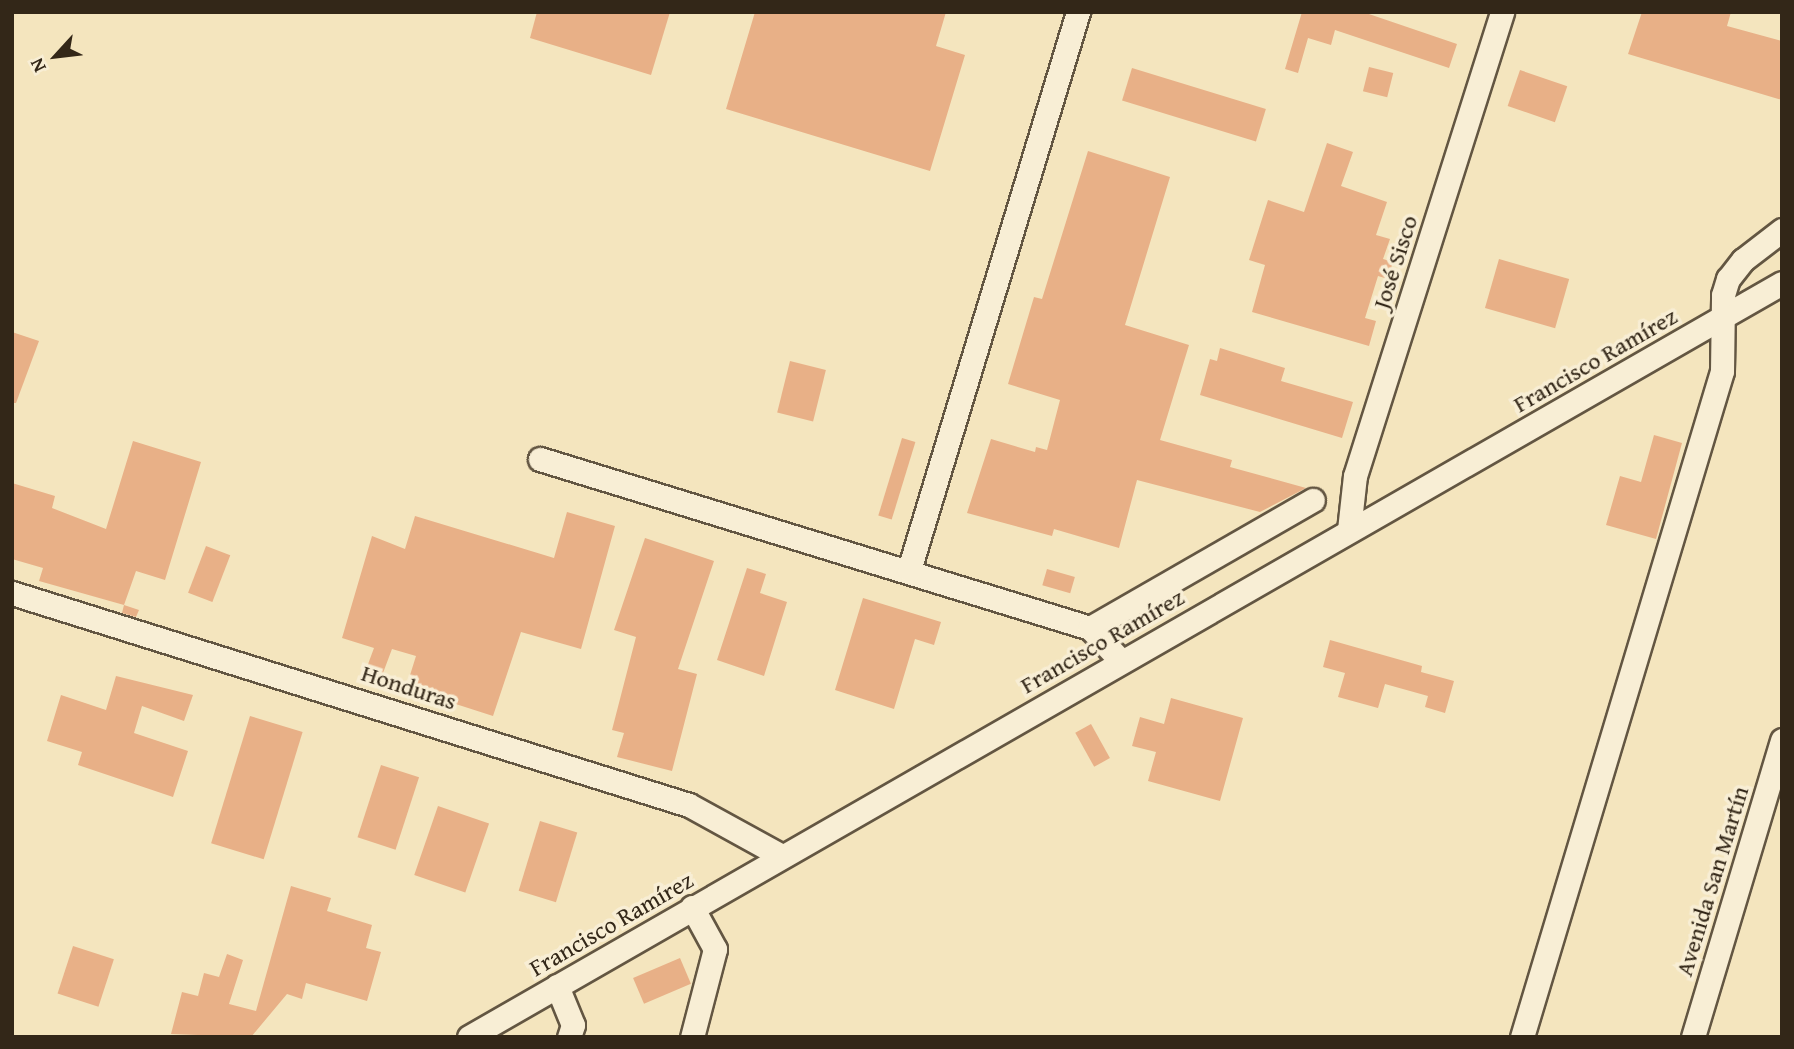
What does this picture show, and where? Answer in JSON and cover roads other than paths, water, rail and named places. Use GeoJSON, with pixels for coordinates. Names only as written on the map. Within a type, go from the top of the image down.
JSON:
{"type":"FeatureCollection","features":[{"type":"Feature","properties":{"kind":"street"},"geometry":{"type":"LineString","coordinates":[[909,570],[1078,12]]}},
{"type":"Feature","properties":{"kind":"street","name":"José Sisco"},"geometry":{"type":"LineString","coordinates":[[1349,530],[1355,476],[1502,12]]}},
{"type":"Feature","properties":{"kind":"street"},"geometry":{"type":"LineString","coordinates":[[1522,1037],[1722,370],[1723,317],[1728,279],[1743,260],[1782,230]]}},
{"type":"Feature","properties":{"kind":"street","name":"Francisco Ramírez"},"geometry":{"type":"LineString","coordinates":[[469,1037],[1121,660],[1776,289]]}},
{"type":"Feature","properties":{"kind":"street"},"geometry":{"type":"LineString","coordinates":[[540,459],[909,570],[1090,628],[1121,660]]}},
{"type":"Feature","properties":{"kind":"street"},"geometry":{"type":"LineString","coordinates":[[1090,628],[1313,500]]}},
{"type":"Feature","properties":{"kind":"street","name":"Honduras"},"geometry":{"type":"LineString","coordinates":[[12,593],[690,805],[780,856]]}},
{"type":"Feature","properties":{"kind":"street","name":"Avenida San Martín"},"geometry":{"type":"LineString","coordinates":[[1693,1037],[1778,767],[1782,740]]}},
{"type":"Feature","properties":{"kind":"street"},"geometry":{"type":"LineString","coordinates":[[692,907],[715,949],[692,1037]]}},
{"type":"Feature","properties":{"kind":"street"},"geometry":{"type":"LineString","coordinates":[[557,986],[573,1025],[569,1037]]}}]}
